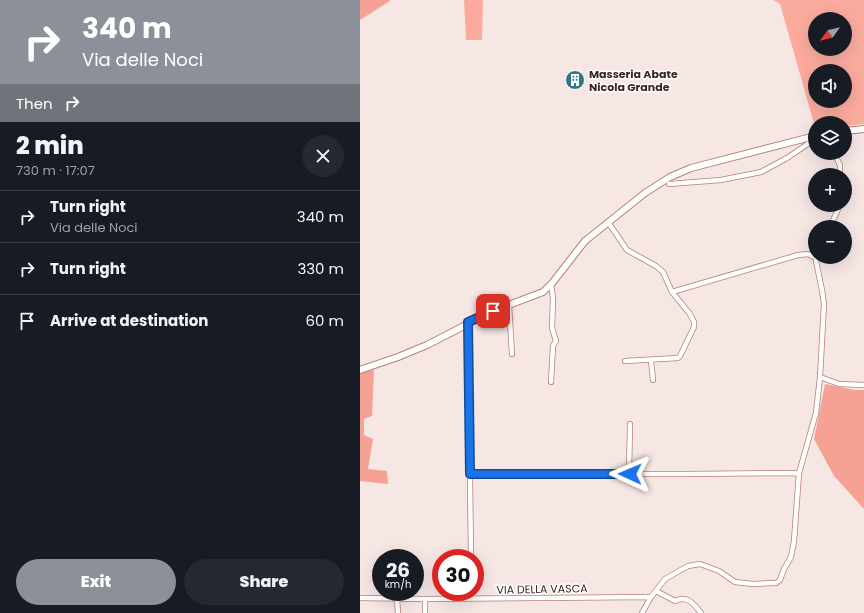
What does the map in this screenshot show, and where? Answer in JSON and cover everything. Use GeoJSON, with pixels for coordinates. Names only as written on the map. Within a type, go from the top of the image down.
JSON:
{"type":"FeatureCollection","features":[{"type":"Feature","properties":{"kind":"main road"},"geometry":{"type":"LineString","coordinates":[[852,130],[864,129]]}},
{"type":"Feature","properties":{"kind":"main road"},"geometry":{"type":"LineString","coordinates":[[360,370],[427,345],[468,322],[543,292],[551,285],[578,248],[608,222],[645,193],[671,181],[691,168],[808,140]]}},
{"type":"Feature","properties":{"kind":"street"},"geometry":{"type":"LineString","coordinates":[[671,181],[721,180],[761,172],[787,158],[808,143]]}},
{"type":"Feature","properties":{"kind":"street"},"geometry":{"type":"LineString","coordinates":[[608,222],[627,250],[656,266],[663,272],[672,292],[690,314],[694,322],[694,327],[678,358],[625,361]]}},
{"type":"Feature","properties":{"kind":"street"},"geometry":{"type":"LineString","coordinates":[[672,292],[798,255],[808,254]]}},
{"type":"Feature","properties":{"kind":"street"},"geometry":{"type":"LineString","coordinates":[[642,613],[651,597],[665,579],[688,566],[700,564],[719,571],[735,582],[776,584],[780,580],[791,557],[794,541],[799,473],[816,413],[820,377],[824,304],[817,264]]}},
{"type":"Feature","properties":{"kind":"street"},"geometry":{"type":"LineString","coordinates":[[551,285],[553,298],[552,328],[556,341],[553,346],[551,382]]}},
{"type":"Feature","properties":{"kind":"street"},"geometry":{"type":"LineString","coordinates":[[509,305],[512,354]]}},
{"type":"Feature","properties":{"kind":"street"},"geometry":{"type":"LineString","coordinates":[[468,322],[471,549]]}},
{"type":"Feature","properties":{"kind":"street"},"geometry":{"type":"LineString","coordinates":[[651,360],[653,380]]}},
{"type":"Feature","properties":{"kind":"street"},"geometry":{"type":"LineString","coordinates":[[820,377],[839,384],[864,385]]}},
{"type":"Feature","properties":{"kind":"street"},"geometry":{"type":"LineString","coordinates":[[630,424],[630,474]]}},
{"type":"Feature","properties":{"kind":"street"},"geometry":{"type":"LineString","coordinates":[[470,474],[799,473]]}},
{"type":"Feature","properties":{"kind":"street"},"geometry":{"type":"LineString","coordinates":[[656,591],[675,601],[680,599],[691,601],[701,613]]}},
{"type":"Feature","properties":{"kind":"street","name":"VIA DELLA VASCA"},"geometry":{"type":"LineString","coordinates":[[484,599],[651,597]]}},
{"type":"Feature","properties":{"kind":"street","name":"VIA DELLA VASCA"},"geometry":{"type":"LineString","coordinates":[[360,598],[372,598]]}},
{"type":"Feature","properties":{"kind":"street"},"geometry":{"type":"LineString","coordinates":[[425,599],[425,613]]}},
{"type":"Feature","properties":{"kind":"street","name":"VIA DELLA VASCA"},"geometry":{"type":"LineString","coordinates":[[425,599],[432,599]]}},
{"type":"Feature","properties":{"kind":"street"},"geometry":{"type":"LineString","coordinates":[[397,601],[398,613]]}},
{"type":"Feature","properties":{"kind":"shaded area"},"geometry":{"type":"Polygon","coordinates":[[[360,0],[390,0],[390,1],[360,20],[360,0]]]}},
{"type":"Feature","properties":{"kind":"shaded area"},"geometry":{"type":"Polygon","coordinates":[[[464,0],[483,0],[482,40],[466,40],[464,0]]]}},
{"type":"Feature","properties":{"kind":"shaded area"},"geometry":{"type":"Polygon","coordinates":[[[773,0],[864,0],[864,124],[852,125],[852,116],[812,116],[810,108],[852,108],[852,64],[808,64],[808,102],[780,4],[773,0]]]}},
{"type":"Feature","properties":{"kind":"shaded area"},"geometry":{"type":"Polygon","coordinates":[[[374,370],[372,416],[364,419],[364,435],[373,439],[368,469],[387,471],[388,484],[360,481],[360,372],[374,370]]]}},
{"type":"Feature","properties":{"kind":"shaded area"},"geometry":{"type":"Polygon","coordinates":[[[825,384],[855,390],[864,390],[864,509],[834,476],[814,439],[825,384]]]}},
{"type":"Feature","properties":{"kind":"place","name":"Masseria Abate Nicola Grande"},"geometry":{"type":"Point","coordinates":[575,80]}},
{"type":"Feature","properties":{"kind":"route"},"geometry":{"type":"LineString","coordinates":[[493,311],[468,322],[470,474],[630,474]]}}]}
